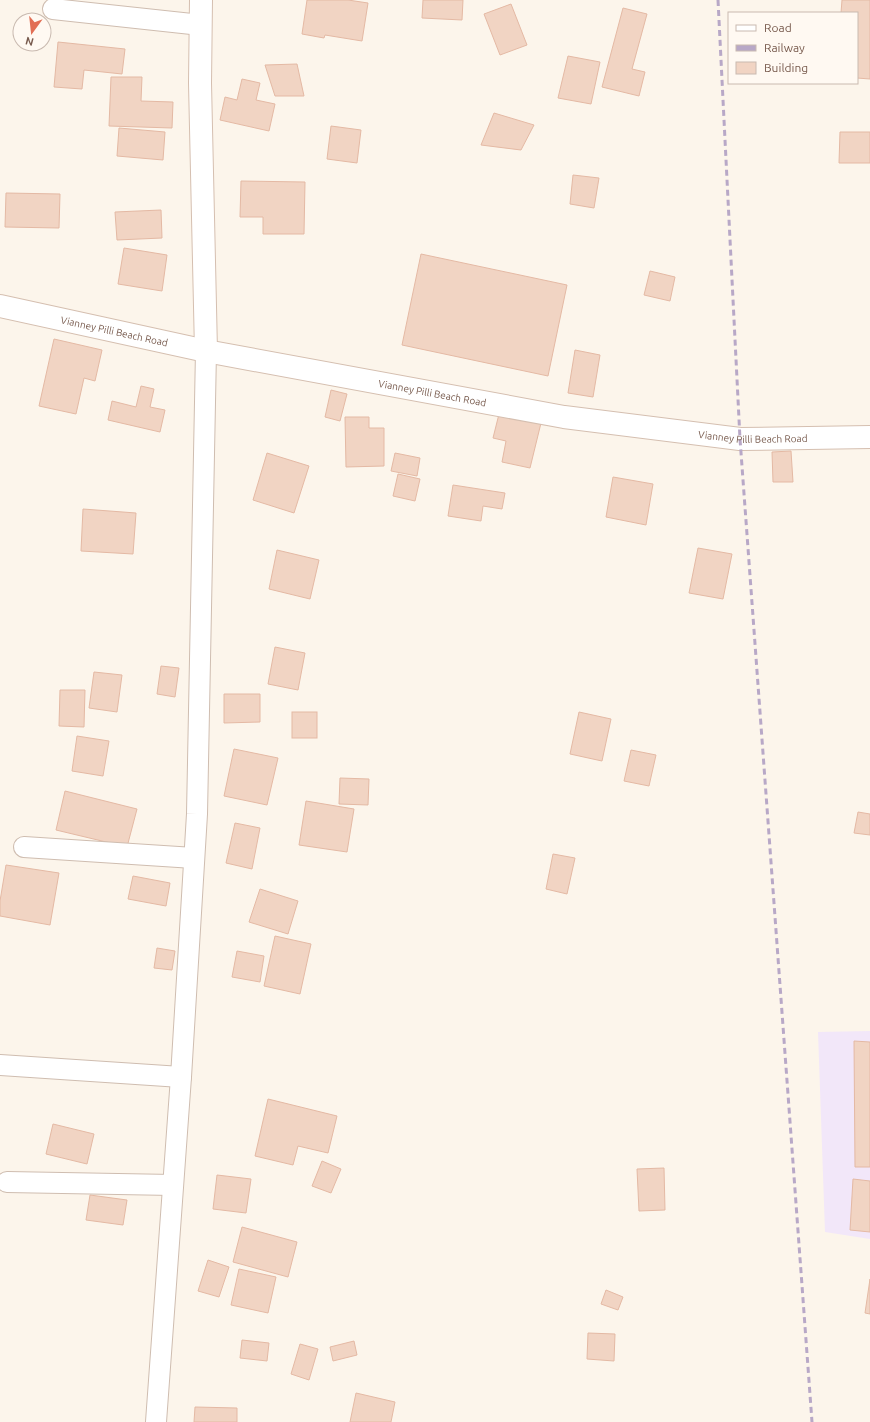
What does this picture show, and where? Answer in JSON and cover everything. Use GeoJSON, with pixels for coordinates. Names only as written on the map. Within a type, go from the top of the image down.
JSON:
{"type":"FeatureCollection","features":[{"type":"Feature","properties":{"kind":"street"},"geometry":{"type":"LineString","coordinates":[[156,1422],[181,1077],[197,790],[206,351],[200,83],[201,0]]}},
{"type":"Feature","properties":{"kind":"street"},"geometry":{"type":"LineString","coordinates":[[52,9],[201,25]]}},
{"type":"Feature","properties":{"kind":"street","name":"Vianney Pilli Beach Road"},"geometry":{"type":"LineString","coordinates":[[0,306],[206,351],[564,417],[740,439],[870,437]]}},
{"type":"Feature","properties":{"kind":"street"},"geometry":{"type":"LineString","coordinates":[[24,847],[194,858]]}},
{"type":"Feature","properties":{"kind":"street"},"geometry":{"type":"LineString","coordinates":[[0,1065],[181,1077]]}},
{"type":"Feature","properties":{"kind":"street"},"geometry":{"type":"LineString","coordinates":[[7,1182],[173,1185]]}},
{"type":"Feature","properties":{"kind":"shaded area"},"geometry":{"type":"Polygon","coordinates":[[[870,1031],[870,1239],[825,1232],[818,1032],[870,1031]]]}},
{"type":"Feature","properties":{"kind":"building"},"geometry":{"type":"Polygon","coordinates":[[[307,0],[348,0],[368,3],[362,41],[325,35],[324,38],[302,34],[307,0]]]}},
{"type":"Feature","properties":{"kind":"building"},"geometry":{"type":"Polygon","coordinates":[[[423,0],[463,0],[462,20],[422,18],[423,0]]]}},
{"type":"Feature","properties":{"kind":"building"},"geometry":{"type":"Polygon","coordinates":[[[842,0],[870,0],[870,79],[858,78],[858,12],[841,12],[842,0]]]}},
{"type":"Feature","properties":{"kind":"building"},"geometry":{"type":"Polygon","coordinates":[[[511,4],[527,45],[500,55],[484,14],[511,4]]]}},
{"type":"Feature","properties":{"kind":"building"},"geometry":{"type":"Polygon","coordinates":[[[623,8],[647,14],[632,69],[645,72],[639,96],[602,87],[623,8]]]}},
{"type":"Feature","properties":{"kind":"building"},"geometry":{"type":"Polygon","coordinates":[[[58,42],[125,49],[122,74],[84,70],[82,89],[54,87],[58,42]]]}},
{"type":"Feature","properties":{"kind":"building"},"geometry":{"type":"Polygon","coordinates":[[[568,56],[600,62],[591,104],[558,98],[568,56]]]}},
{"type":"Feature","properties":{"kind":"building"},"geometry":{"type":"Polygon","coordinates":[[[297,64],[304,96],[275,96],[265,65],[297,64]]]}},
{"type":"Feature","properties":{"kind":"building"},"geometry":{"type":"Polygon","coordinates":[[[111,77],[142,77],[141,101],[173,102],[172,128],[109,126],[111,77]]]}},
{"type":"Feature","properties":{"kind":"building"},"geometry":{"type":"Polygon","coordinates":[[[242,79],[260,83],[256,100],[275,104],[269,131],[220,120],[225,97],[237,100],[242,79]]]}},
{"type":"Feature","properties":{"kind":"building"},"geometry":{"type":"Polygon","coordinates":[[[494,113],[534,125],[521,150],[481,145],[494,113]]]}},
{"type":"Feature","properties":{"kind":"building"},"geometry":{"type":"Polygon","coordinates":[[[331,126],[361,130],[357,163],[327,159],[331,126]]]}},
{"type":"Feature","properties":{"kind":"building"},"geometry":{"type":"Polygon","coordinates":[[[119,128],[165,132],[163,160],[117,156],[119,128]]]}},
{"type":"Feature","properties":{"kind":"building"},"geometry":{"type":"Polygon","coordinates":[[[840,132],[870,132],[870,163],[839,163],[840,132]]]}},
{"type":"Feature","properties":{"kind":"building"},"geometry":{"type":"Polygon","coordinates":[[[573,175],[599,178],[594,208],[570,204],[573,175]]]}},
{"type":"Feature","properties":{"kind":"building"},"geometry":{"type":"Polygon","coordinates":[[[241,181],[305,182],[304,234],[263,234],[263,217],[240,217],[241,181]]]}},
{"type":"Feature","properties":{"kind":"building"},"geometry":{"type":"Polygon","coordinates":[[[6,193],[60,194],[59,228],[5,227],[6,193]]]}},
{"type":"Feature","properties":{"kind":"building"},"geometry":{"type":"Polygon","coordinates":[[[161,210],[162,238],[117,240],[115,212],[161,210]]]}},
{"type":"Feature","properties":{"kind":"building"},"geometry":{"type":"Polygon","coordinates":[[[124,248],[167,255],[162,291],[118,284],[124,248]]]}},
{"type":"Feature","properties":{"kind":"building"},"geometry":{"type":"Polygon","coordinates":[[[421,254],[567,285],[548,376],[402,345],[421,254]]]}},
{"type":"Feature","properties":{"kind":"building"},"geometry":{"type":"Polygon","coordinates":[[[650,271],[675,277],[670,301],[644,295],[650,271]]]}},
{"type":"Feature","properties":{"kind":"building"},"geometry":{"type":"Polygon","coordinates":[[[54,339],[102,350],[95,381],[84,378],[76,414],[39,406],[54,339]]]}},
{"type":"Feature","properties":{"kind":"building"},"geometry":{"type":"Polygon","coordinates":[[[575,350],[600,355],[593,397],[568,393],[575,350]]]}},
{"type":"Feature","properties":{"kind":"building"},"geometry":{"type":"Polygon","coordinates":[[[141,386],[154,389],[150,407],[165,410],[160,432],[108,420],[112,401],[136,407],[141,386]]]}},
{"type":"Feature","properties":{"kind":"building"},"geometry":{"type":"Polygon","coordinates":[[[331,390],[347,394],[340,421],[325,417],[331,390]]]}},
{"type":"Feature","properties":{"kind":"building"},"geometry":{"type":"Polygon","coordinates":[[[499,414],[541,423],[530,468],[502,462],[506,441],[493,438],[499,414]]]}},
{"type":"Feature","properties":{"kind":"building"},"geometry":{"type":"Polygon","coordinates":[[[345,417],[369,417],[369,428],[384,428],[384,466],[346,467],[345,417]]]}},
{"type":"Feature","properties":{"kind":"building"},"geometry":{"type":"Polygon","coordinates":[[[791,451],[793,482],[773,482],[772,452],[791,451]]]}},
{"type":"Feature","properties":{"kind":"building"},"geometry":{"type":"Polygon","coordinates":[[[267,453],[309,466],[294,513],[253,500],[267,453]]]}},
{"type":"Feature","properties":{"kind":"building"},"geometry":{"type":"Polygon","coordinates":[[[395,453],[420,458],[417,476],[391,471],[395,453]]]}},
{"type":"Feature","properties":{"kind":"building"},"geometry":{"type":"Polygon","coordinates":[[[398,474],[420,479],[415,501],[393,496],[398,474]]]}},
{"type":"Feature","properties":{"kind":"building"},"geometry":{"type":"Polygon","coordinates":[[[613,477],[653,484],[646,525],[606,517],[613,477]]]}},
{"type":"Feature","properties":{"kind":"building"},"geometry":{"type":"Polygon","coordinates":[[[453,485],[505,493],[502,509],[483,506],[481,521],[448,516],[453,485]]]}},
{"type":"Feature","properties":{"kind":"building"},"geometry":{"type":"Polygon","coordinates":[[[83,509],[136,513],[133,554],[81,551],[83,509]]]}},
{"type":"Feature","properties":{"kind":"building"},"geometry":{"type":"Polygon","coordinates":[[[698,548],[732,554],[723,599],[689,593],[698,548]]]}},
{"type":"Feature","properties":{"kind":"building"},"geometry":{"type":"Polygon","coordinates":[[[277,550],[319,560],[310,599],[269,589],[277,550]]]}},
{"type":"Feature","properties":{"kind":"building"},"geometry":{"type":"Polygon","coordinates":[[[275,647],[305,653],[298,690],[268,684],[275,647]]]}},
{"type":"Feature","properties":{"kind":"building"},"geometry":{"type":"Polygon","coordinates":[[[161,666],[179,668],[175,697],[157,694],[161,666]]]}},
{"type":"Feature","properties":{"kind":"building"},"geometry":{"type":"Polygon","coordinates":[[[94,672],[122,675],[117,712],[89,708],[94,672]]]}},
{"type":"Feature","properties":{"kind":"building"},"geometry":{"type":"Polygon","coordinates":[[[60,690],[85,690],[84,727],[59,726],[60,690]]]}},
{"type":"Feature","properties":{"kind":"building"},"geometry":{"type":"Polygon","coordinates":[[[224,694],[260,694],[260,722],[224,723],[224,694]]]}},
{"type":"Feature","properties":{"kind":"building"},"geometry":{"type":"Polygon","coordinates":[[[292,712],[317,712],[317,738],[292,738],[292,712]]]}},
{"type":"Feature","properties":{"kind":"building"},"geometry":{"type":"Polygon","coordinates":[[[579,712],[611,719],[602,761],[570,754],[579,712]]]}},
{"type":"Feature","properties":{"kind":"building"},"geometry":{"type":"Polygon","coordinates":[[[77,736],[109,741],[103,776],[72,771],[77,736]]]}},
{"type":"Feature","properties":{"kind":"building"},"geometry":{"type":"Polygon","coordinates":[[[234,749],[278,758],[267,805],[224,796],[234,749]]]}},
{"type":"Feature","properties":{"kind":"building"},"geometry":{"type":"Polygon","coordinates":[[[631,750],[656,755],[649,786],[624,781],[631,750]]]}},
{"type":"Feature","properties":{"kind":"building"},"geometry":{"type":"Polygon","coordinates":[[[340,778],[369,779],[368,805],[339,804],[340,778]]]}},
{"type":"Feature","properties":{"kind":"building"},"geometry":{"type":"Polygon","coordinates":[[[65,791],[137,809],[127,847],[56,830],[65,791]]]}},
{"type":"Feature","properties":{"kind":"building"},"geometry":{"type":"Polygon","coordinates":[[[306,801],[354,809],[347,852],[299,845],[306,801]]]}},
{"type":"Feature","properties":{"kind":"building"},"geometry":{"type":"Polygon","coordinates":[[[858,812],[870,814],[870,835],[854,833],[858,812]]]}},
{"type":"Feature","properties":{"kind":"building"},"geometry":{"type":"Polygon","coordinates":[[[235,823],[260,828],[252,869],[226,863],[235,823]]]}},
{"type":"Feature","properties":{"kind":"building"},"geometry":{"type":"Polygon","coordinates":[[[553,854],[575,858],[567,894],[546,889],[553,854]]]}},
{"type":"Feature","properties":{"kind":"building"},"geometry":{"type":"Polygon","coordinates":[[[6,865],[59,873],[50,925],[0,916],[0,901],[6,865]]]}},
{"type":"Feature","properties":{"kind":"building"},"geometry":{"type":"Polygon","coordinates":[[[133,876],[170,883],[166,906],[128,899],[133,876]]]}},
{"type":"Feature","properties":{"kind":"building"},"geometry":{"type":"Polygon","coordinates":[[[260,889],[298,901],[288,934],[249,922],[260,889]]]}},
{"type":"Feature","properties":{"kind":"building"},"geometry":{"type":"Polygon","coordinates":[[[275,936],[311,944],[300,994],[264,986],[275,936]]]}},
{"type":"Feature","properties":{"kind":"building"},"geometry":{"type":"Polygon","coordinates":[[[157,948],[175,951],[172,970],[154,968],[157,948]]]}},
{"type":"Feature","properties":{"kind":"building"},"geometry":{"type":"Polygon","coordinates":[[[237,951],[264,956],[260,982],[232,977],[237,951]]]}},
{"type":"Feature","properties":{"kind":"building"},"geometry":{"type":"Polygon","coordinates":[[[854,1041],[870,1042],[870,1167],[855,1167],[854,1041]]]}},
{"type":"Feature","properties":{"kind":"building"},"geometry":{"type":"Polygon","coordinates":[[[268,1099],[337,1116],[328,1153],[298,1146],[293,1165],[255,1156],[268,1099]]]}},
{"type":"Feature","properties":{"kind":"building"},"geometry":{"type":"Polygon","coordinates":[[[53,1124],[94,1134],[87,1164],[46,1154],[53,1124]]]}},
{"type":"Feature","properties":{"kind":"building"},"geometry":{"type":"Polygon","coordinates":[[[322,1161],[341,1169],[331,1193],[312,1186],[322,1161]]]}},
{"type":"Feature","properties":{"kind":"building"},"geometry":{"type":"Polygon","coordinates":[[[664,1168],[665,1210],[639,1211],[637,1169],[664,1168]]]}},
{"type":"Feature","properties":{"kind":"building"},"geometry":{"type":"Polygon","coordinates":[[[217,1175],[251,1179],[246,1213],[213,1209],[217,1175]]]}},
{"type":"Feature","properties":{"kind":"building"},"geometry":{"type":"Polygon","coordinates":[[[853,1179],[870,1181],[870,1232],[850,1230],[853,1179]]]}},
{"type":"Feature","properties":{"kind":"building"},"geometry":{"type":"Polygon","coordinates":[[[90,1195],[127,1200],[123,1225],[86,1220],[90,1195]]]}},
{"type":"Feature","properties":{"kind":"building"},"geometry":{"type":"Polygon","coordinates":[[[242,1227],[297,1242],[288,1277],[233,1262],[242,1227]]]}},
{"type":"Feature","properties":{"kind":"building"},"geometry":{"type":"Polygon","coordinates":[[[208,1260],[229,1267],[219,1297],[198,1291],[208,1260]]]}},
{"type":"Feature","properties":{"kind":"building"},"geometry":{"type":"Polygon","coordinates":[[[239,1269],[276,1277],[268,1313],[231,1305],[239,1269]]]}},
{"type":"Feature","properties":{"kind":"building"},"geometry":{"type":"Polygon","coordinates":[[[870,1279],[870,1314],[865,1313],[870,1279]]]}},
{"type":"Feature","properties":{"kind":"building"},"geometry":{"type":"Polygon","coordinates":[[[606,1290],[623,1297],[618,1310],[601,1304],[606,1290]]]}},
{"type":"Feature","properties":{"kind":"building"},"geometry":{"type":"Polygon","coordinates":[[[588,1333],[615,1334],[614,1361],[587,1359],[588,1333]]]}},
{"type":"Feature","properties":{"kind":"building"},"geometry":{"type":"Polygon","coordinates":[[[242,1340],[269,1343],[267,1361],[240,1358],[242,1340]]]}},
{"type":"Feature","properties":{"kind":"building"},"geometry":{"type":"Polygon","coordinates":[[[354,1341],[357,1355],[333,1361],[330,1347],[354,1341]]]}},
{"type":"Feature","properties":{"kind":"building"},"geometry":{"type":"Polygon","coordinates":[[[300,1344],[318,1349],[309,1380],[291,1374],[300,1344]]]}},
{"type":"Feature","properties":{"kind":"building"},"geometry":{"type":"Polygon","coordinates":[[[356,1393],[395,1402],[391,1422],[350,1422],[356,1393]]]}},
{"type":"Feature","properties":{"kind":"building"},"geometry":{"type":"Polygon","coordinates":[[[195,1407],[237,1408],[237,1422],[194,1422],[195,1407]]]}},
{"type":"Feature","properties":{"kind":"railway"},"geometry":{"type":"LineString","coordinates":[[718,0],[740,439],[812,1422]]}}]}
